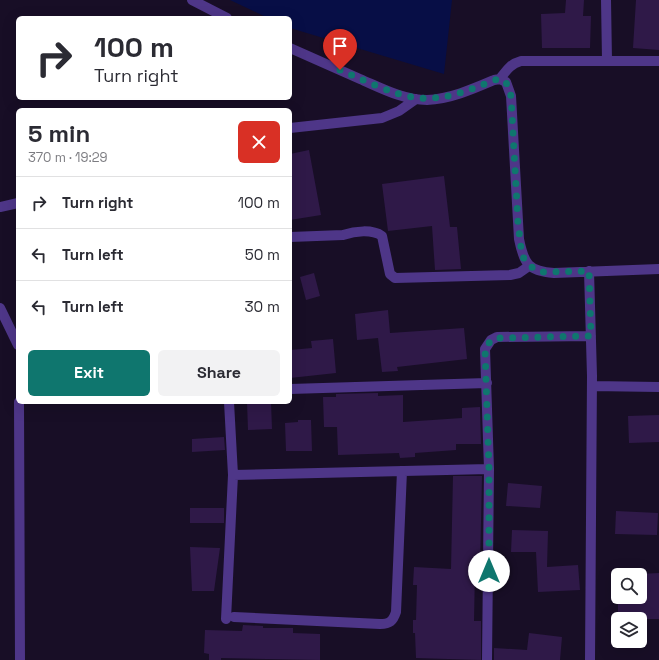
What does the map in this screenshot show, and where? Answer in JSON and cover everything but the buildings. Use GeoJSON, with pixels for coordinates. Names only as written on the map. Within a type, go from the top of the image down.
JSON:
{"type":"FeatureCollection","features":[{"type":"Feature","properties":{"kind":"street"},"geometry":{"type":"LineString","coordinates":[[192,0],[223,16]]}},
{"type":"Feature","properties":{"kind":"street"},"geometry":{"type":"LineString","coordinates":[[606,0],[607,60]]}},
{"type":"Feature","properties":{"kind":"street"},"geometry":{"type":"LineString","coordinates":[[292,49],[400,96],[416,99],[426,100],[452,96],[494,80],[500,79],[506,82],[511,96],[519,234],[522,256],[530,266],[540,272],[659,269]]}},
{"type":"Feature","properties":{"kind":"street"},"geometry":{"type":"LineString","coordinates":[[500,79],[508,68],[515,62],[521,61],[659,61]]}},
{"type":"Feature","properties":{"kind":"street"},"geometry":{"type":"LineString","coordinates":[[292,128],[382,118],[399,111],[416,99]]}},
{"type":"Feature","properties":{"kind":"street"},"geometry":{"type":"LineString","coordinates":[[0,206],[16,202]]}},
{"type":"Feature","properties":{"kind":"street"},"geometry":{"type":"LineString","coordinates":[[292,237],[343,235],[350,232],[370,231],[378,233],[382,236],[390,274],[395,278],[510,275],[519,273],[530,266]]}},
{"type":"Feature","properties":{"kind":"street"},"geometry":{"type":"LineString","coordinates":[[589,271],[592,386],[590,660]]}},
{"type":"Feature","properties":{"kind":"street"},"geometry":{"type":"LineString","coordinates":[[0,308],[16,341]]}},
{"type":"Feature","properties":{"kind":"street"},"geometry":{"type":"LineString","coordinates":[[488,660],[489,469],[485,349],[491,340],[497,338],[591,336]]}},
{"type":"Feature","properties":{"kind":"street"},"geometry":{"type":"LineString","coordinates":[[292,389],[487,383]]}},
{"type":"Feature","properties":{"kind":"street"},"geometry":{"type":"LineString","coordinates":[[592,386],[659,386]]}},
{"type":"Feature","properties":{"kind":"street"},"geometry":{"type":"LineString","coordinates":[[19,404],[20,660]]}},
{"type":"Feature","properties":{"kind":"street"},"geometry":{"type":"LineString","coordinates":[[229,404],[233,475],[230,618],[380,624],[388,624],[392,621],[396,612],[402,471]]}},
{"type":"Feature","properties":{"kind":"street"},"geometry":{"type":"LineString","coordinates":[[233,475],[489,469]]}},
{"type":"Feature","properties":{"kind":"shaded area"},"geometry":{"type":"Polygon","coordinates":[[[230,0],[452,0],[444,74],[292,29],[292,16],[264,16],[230,0]]]}},
{"type":"Feature","properties":{"kind":"route"},"geometry":{"type":"LineString","coordinates":[[340,70],[400,96],[426,100],[452,96],[494,80],[500,79],[506,82],[511,96],[519,239],[522,256],[530,266],[540,272],[554,273],[589,271],[591,336],[497,338],[491,340],[485,349],[489,469],[489,571]]}}]}
